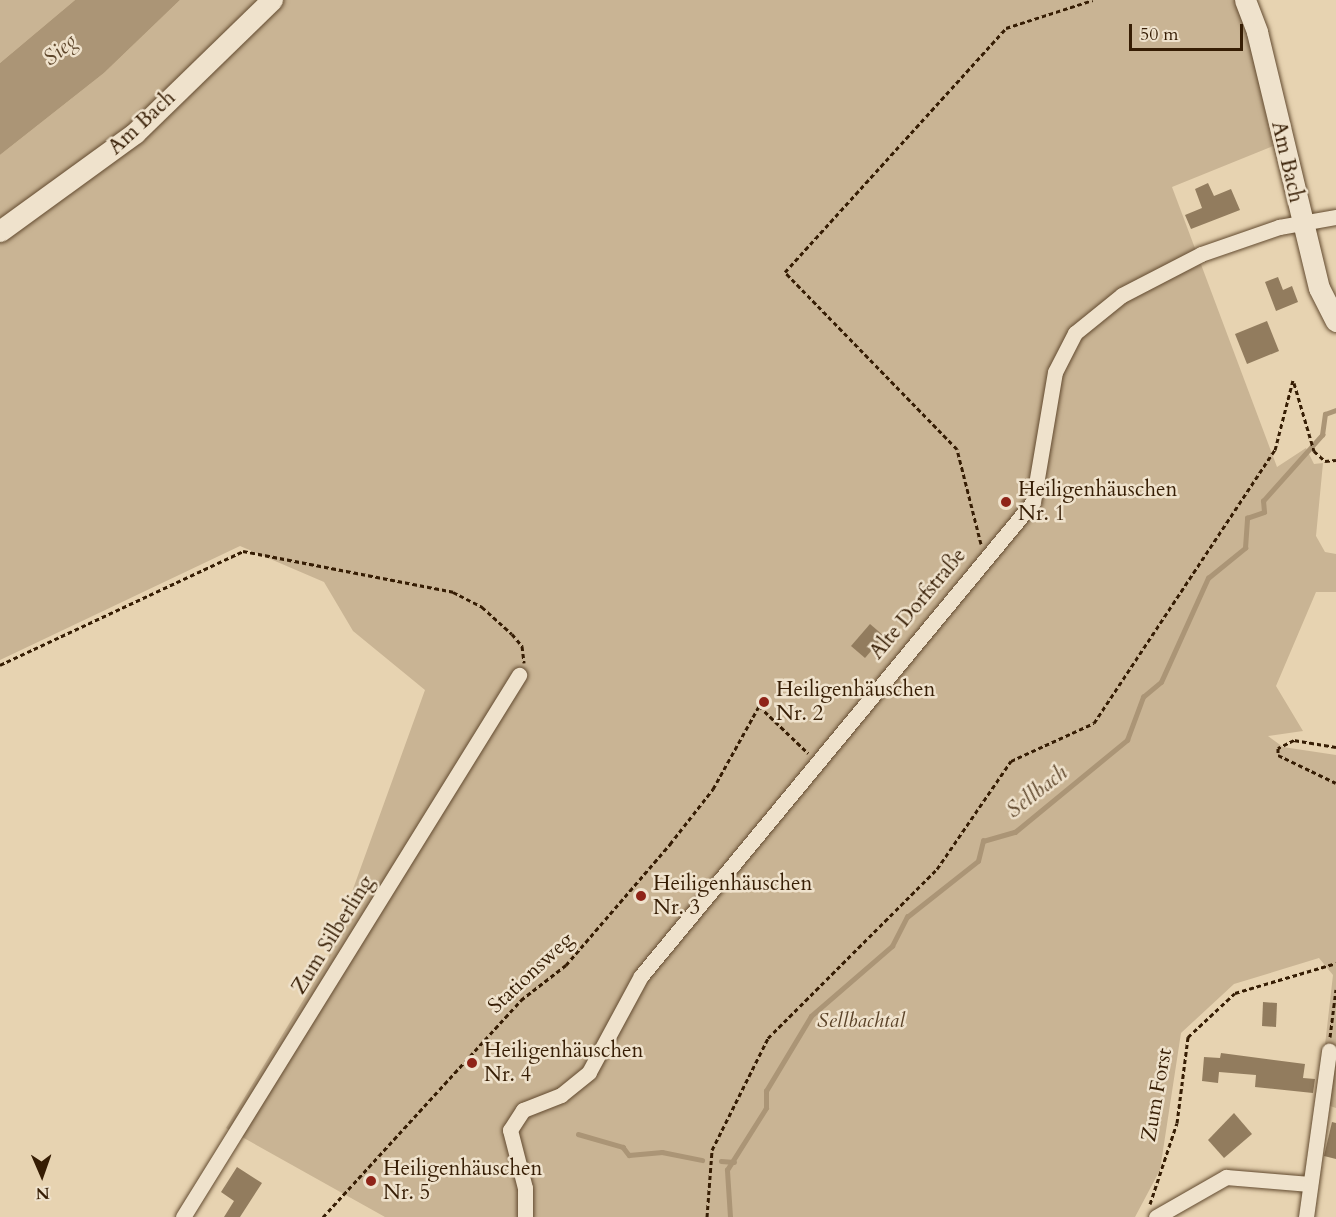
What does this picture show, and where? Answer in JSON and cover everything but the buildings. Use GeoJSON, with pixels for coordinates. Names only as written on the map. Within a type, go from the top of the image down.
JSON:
{"type":"FeatureCollection","features":[{"type":"Feature","properties":{"kind":"street","name":"Am Bach"},"geometry":{"type":"LineString","coordinates":[[0,231],[135,133],[272,0]]}},
{"type":"Feature","properties":{"kind":"street","name":"Am Bach"},"geometry":{"type":"LineString","coordinates":[[1245,0],[1257,32],[1300,222],[1319,288],[1336,321]]}},
{"type":"Feature","properties":{"kind":"street","name":"Alte Dorfstraße"},"geometry":{"type":"LineString","coordinates":[[525,1217],[525,1188],[510,1130],[516,1120],[523,1110],[561,1095],[589,1072],[641,976],[816,760],[1033,502],[1055,372],[1075,333],[1122,295],[1202,254],[1300,222],[1336,217]]}},
{"type":"Feature","properties":{"kind":"street","name":"Zum Silberling"},"geometry":{"type":"LineString","coordinates":[[183,1217],[519,675]]}},
{"type":"Feature","properties":{"kind":"street"},"geometry":{"type":"LineString","coordinates":[[1306,1217],[1329,1051]]}},
{"type":"Feature","properties":{"kind":"street"},"geometry":{"type":"LineString","coordinates":[[1151,1213],[1226,1177],[1310,1184]]}},
{"type":"Feature","properties":{"kind":"path"},"geometry":{"type":"LineString","coordinates":[[984,558],[957,449],[785,273],[1006,28],[1093,0]]}},
{"type":"Feature","properties":{"kind":"path"},"geometry":{"type":"LineString","coordinates":[[707,1217],[712,1150],[768,1038],[937,869],[1011,761],[1094,723],[1275,450],[1293,380],[1307,439],[1314,451],[1325,461],[1336,460]]}},
{"type":"Feature","properties":{"kind":"path"},"geometry":{"type":"LineString","coordinates":[[0,665],[243,551],[453,592],[482,607],[522,646],[519,675]]}},
{"type":"Feature","properties":{"kind":"path","name":"Stationsweg"},"geometry":{"type":"LineString","coordinates":[[323,1217],[521,1000],[566,965],[670,844],[713,789],[759,706],[816,760]]}},
{"type":"Feature","properties":{"kind":"path"},"geometry":{"type":"LineString","coordinates":[[1336,747],[1294,740],[1278,748],[1278,755],[1336,783]]}},
{"type":"Feature","properties":{"kind":"path","name":"Zum Forst"},"geometry":{"type":"LineString","coordinates":[[1151,1213],[1177,1123],[1188,1037],[1235,993],[1336,963]]}},
{"type":"Feature","properties":{"kind":"path"},"geometry":{"type":"LineString","coordinates":[[1329,1051],[1336,989]]}},
{"type":"Feature","properties":{"kind":"green space"},"geometry":{"type":"Polygon","coordinates":[[[0,0],[75,0],[0,63],[0,0]]]}},
{"type":"Feature","properties":{"kind":"green space","name":"Sellbachtal"},"geometry":{"type":"Polygon","coordinates":[[[180,0],[1235,0],[1247,31],[1273,146],[1172,187],[1277,467],[1306,448],[1314,464],[1323,463],[1316,536],[1325,552],[1336,554],[1336,592],[1316,592],[1276,686],[1303,731],[1268,736],[1283,747],[1336,755],[1336,1108],[1327,1105],[1333,1045],[1325,1045],[1333,975],[1319,958],[1234,984],[1181,1033],[1160,1170],[1135,1217],[385,1217],[226,1128],[327,961],[425,690],[353,631],[324,582],[240,546],[0,660],[0,155],[104,73],[180,0]]]}},
{"type":"Feature","properties":{"kind":"water","name":"Sieg"},"geometry":{"type":"Polygon","coordinates":[[[75,0],[180,0],[104,73],[0,155],[0,63],[75,0]]]}},
{"type":"Feature","properties":{"kind":"waterway","name":"Sellbach"},"geometry":{"type":"LineString","coordinates":[[730,1217],[727,1170],[766,1108],[766,1091],[811,1016],[892,946],[907,917],[978,861],[983,841],[1015,832],[1127,740],[1143,697],[1161,682],[1208,578],[1245,548],[1247,518],[1264,512],[1263,501],[1322,435],[1325,414],[1336,410]]}},
{"type":"Feature","properties":{"kind":"waterway"},"geometry":{"type":"LineString","coordinates":[[578,1134],[623,1147],[629,1155],[662,1152],[702,1160]]}},
{"type":"Feature","properties":{"kind":"waterway"},"geometry":{"type":"LineString","coordinates":[[721,1161],[734,1162]]}},
{"type":"Feature","properties":{"kind":"place","name":"Heiligenhäuschen Nr. 1"},"geometry":{"type":"Point","coordinates":[1006,502]}},
{"type":"Feature","properties":{"kind":"place","name":"Heiligenhäuschen Nr. 2"},"geometry":{"type":"Point","coordinates":[764,702]}},
{"type":"Feature","properties":{"kind":"place","name":"Heiligenhäuschen Nr. 3"},"geometry":{"type":"Point","coordinates":[641,896]}},
{"type":"Feature","properties":{"kind":"place","name":"Heiligenhäuschen Nr. 4"},"geometry":{"type":"Point","coordinates":[472,1063]}},
{"type":"Feature","properties":{"kind":"place","name":"Heiligenhäuschen Nr. 5"},"geometry":{"type":"Point","coordinates":[371,1181]}}]}
